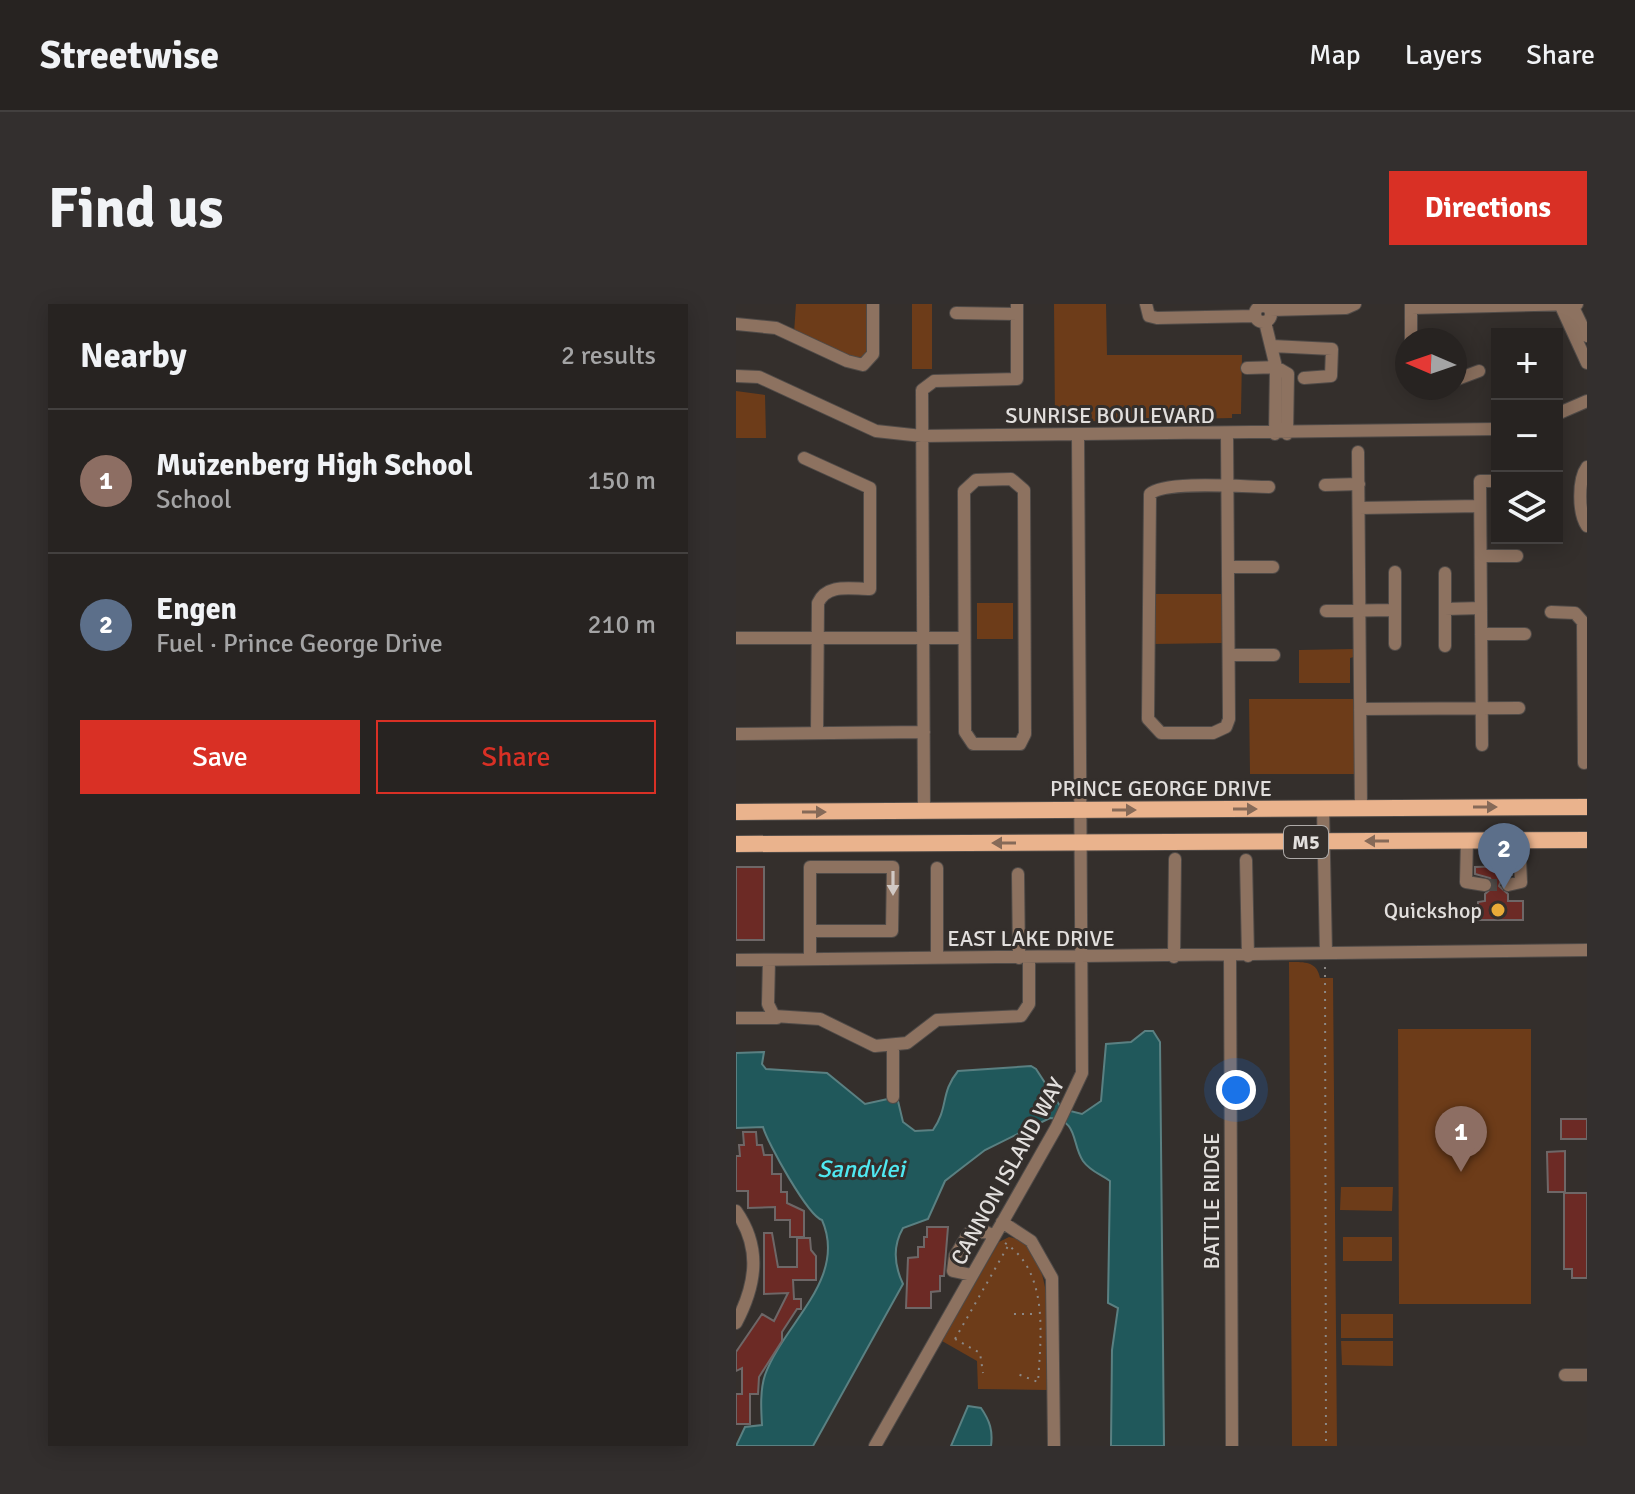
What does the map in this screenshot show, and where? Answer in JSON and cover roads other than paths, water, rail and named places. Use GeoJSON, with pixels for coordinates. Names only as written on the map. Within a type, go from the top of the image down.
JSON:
{"type":"FeatureCollection","features":[{"type":"Feature","properties":{"kind":"main road","name":"PRINCE GEORGE DRIVE"},"geometry":{"type":"LineString","coordinates":[[736,812],[1587,807]]}},
{"type":"Feature","properties":{"kind":"main road","name":"M5"},"geometry":{"type":"LineString","coordinates":[[736,844],[1587,840]]}},
{"type":"Feature","properties":{"kind":"street"},"geometry":{"type":"LineString","coordinates":[[736,324],[776,328],[863,365],[873,354],[873,304]]}},
{"type":"Feature","properties":{"kind":"street"},"geometry":{"type":"LineString","coordinates":[[1146,304],[1149,316],[1157,318],[1354,305]]}},
{"type":"Feature","properties":{"kind":"street"},"geometry":{"type":"LineString","coordinates":[[1411,328],[1411,306],[1567,305]]}},
{"type":"Feature","properties":{"kind":"street"},"geometry":{"type":"LineString","coordinates":[[1567,305],[1587,336]]}},
{"type":"Feature","properties":{"kind":"street"},"geometry":{"type":"LineString","coordinates":[[1567,305],[1587,363]]}},
{"type":"Feature","properties":{"kind":"street"},"geometry":{"type":"LineString","coordinates":[[924,811],[922,394],[927,383],[1017,379],[1017,309],[956,313]]}},
{"type":"Feature","properties":{"kind":"street"},"geometry":{"type":"LineString","coordinates":[[1262,312],[1276,367]]}},
{"type":"Feature","properties":{"kind":"street"},"geometry":{"type":"LineString","coordinates":[[1272,346],[1332,349],[1331,376],[1304,378]]}},
{"type":"Feature","properties":{"kind":"street"},"geometry":{"type":"LineString","coordinates":[[1247,368],[1276,367],[1288,374],[1281,434]]}},
{"type":"Feature","properties":{"kind":"street"},"geometry":{"type":"LineString","coordinates":[[1467,376],[1479,371]]}},
{"type":"Feature","properties":{"kind":"street","name":"SUNRISE BOULEVARD"},"geometry":{"type":"LineString","coordinates":[[736,376],[759,377],[876,431],[922,436],[1491,429]]}},
{"type":"Feature","properties":{"kind":"street"},"geometry":{"type":"LineString","coordinates":[[1563,411],[1587,401]]}},
{"type":"Feature","properties":{"kind":"street"},"geometry":{"type":"LineString","coordinates":[[1227,434],[1228,487],[1229,655],[1226,727],[1213,733],[1155,730],[1148,719],[1148,500],[1161,487],[1228,487],[1269,487]]}},
{"type":"Feature","properties":{"kind":"street","name":"CANNON ISLAND WAY"},"geometry":{"type":"LineString","coordinates":[[875,1446],[1070,1103],[1084,1062],[1078,436]]}},
{"type":"Feature","properties":{"kind":"street"},"geometry":{"type":"LineString","coordinates":[[1358,452],[1361,808]]}},
{"type":"Feature","properties":{"kind":"street"},"geometry":{"type":"LineString","coordinates":[[804,458],[870,488],[870,589],[833,589],[823,594],[818,603],[817,733]]}},
{"type":"Feature","properties":{"kind":"street"},"geometry":{"type":"LineString","coordinates":[[1587,467],[1582,477],[1582,517],[1587,526]]}},
{"type":"Feature","properties":{"kind":"street"},"geometry":{"type":"LineString","coordinates":[[976,480],[1016,480],[1024,490],[1025,703],[1025,738],[1016,746],[977,745],[966,736],[964,638],[965,487],[976,480]]}},
{"type":"Feature","properties":{"kind":"street"},"geometry":{"type":"LineString","coordinates":[[1482,745],[1480,481],[1491,481]]}},
{"type":"Feature","properties":{"kind":"street"},"geometry":{"type":"LineString","coordinates":[[1325,485],[1359,484]]}},
{"type":"Feature","properties":{"kind":"street"},"geometry":{"type":"LineString","coordinates":[[1359,508],[1480,506]]}},
{"type":"Feature","properties":{"kind":"street"},"geometry":{"type":"LineString","coordinates":[[1481,556],[1517,556]]}},
{"type":"Feature","properties":{"kind":"street"},"geometry":{"type":"LineString","coordinates":[[1228,567],[1273,567]]}},
{"type":"Feature","properties":{"kind":"street"},"geometry":{"type":"LineString","coordinates":[[1395,572],[1395,644]]}},
{"type":"Feature","properties":{"kind":"street"},"geometry":{"type":"LineString","coordinates":[[1445,573],[1445,646]]}},
{"type":"Feature","properties":{"kind":"street"},"geometry":{"type":"LineString","coordinates":[[1445,609],[1481,608]]}},
{"type":"Feature","properties":{"kind":"street"},"geometry":{"type":"LineString","coordinates":[[1326,611],[1395,610]]}},
{"type":"Feature","properties":{"kind":"street"},"geometry":{"type":"LineString","coordinates":[[1551,612],[1569,612],[1580,617],[1585,651],[1584,763]]}},
{"type":"Feature","properties":{"kind":"street"},"geometry":{"type":"LineString","coordinates":[[1481,634],[1525,634]]}},
{"type":"Feature","properties":{"kind":"street"},"geometry":{"type":"LineString","coordinates":[[736,638],[964,638]]}},
{"type":"Feature","properties":{"kind":"street"},"geometry":{"type":"LineString","coordinates":[[1229,655],[1274,655]]}},
{"type":"Feature","properties":{"kind":"street"},"geometry":{"type":"LineString","coordinates":[[1360,709],[1519,708]]}},
{"type":"Feature","properties":{"kind":"street"},"geometry":{"type":"LineString","coordinates":[[736,734],[924,732]]}},
{"type":"Feature","properties":{"kind":"street"},"geometry":{"type":"LineString","coordinates":[[1323,808],[1326,953]]}},
{"type":"Feature","properties":{"kind":"street"},"geometry":{"type":"LineString","coordinates":[[1467,840],[1467,884],[1485,885]]}},
{"type":"Feature","properties":{"kind":"street"},"geometry":{"type":"LineString","coordinates":[[1508,885],[1521,882],[1519,840]]}},
{"type":"Feature","properties":{"kind":"street"},"geometry":{"type":"LineString","coordinates":[[1174,957],[1175,859]]}},
{"type":"Feature","properties":{"kind":"street"},"geometry":{"type":"LineString","coordinates":[[1246,860],[1248,956]]}},
{"type":"Feature","properties":{"kind":"street"},"geometry":{"type":"LineString","coordinates":[[810,931],[892,931],[893,867],[810,867],[810,931],[810,959]]}},
{"type":"Feature","properties":{"kind":"street"},"geometry":{"type":"LineString","coordinates":[[937,868],[937,958]]}},
{"type":"Feature","properties":{"kind":"street"},"geometry":{"type":"LineString","coordinates":[[736,1018],[820,1019],[867,1044],[893,1045],[911,1041],[937,1020],[1009,1018],[1025,1014],[1029,1004],[1018,874]]}},
{"type":"Feature","properties":{"kind":"street","name":"EAST LAKE DRIVE"},"geometry":{"type":"LineString","coordinates":[[736,960],[777,956],[810,959],[1174,957],[1587,950]]}},
{"type":"Feature","properties":{"kind":"street"},"geometry":{"type":"LineString","coordinates":[[777,956],[769,1010],[777,1018]]}},
{"type":"Feature","properties":{"kind":"street","name":"BATTLE RIDGE"},"geometry":{"type":"LineString","coordinates":[[1230,956],[1232,1446]]}},
{"type":"Feature","properties":{"kind":"street"},"geometry":{"type":"LineString","coordinates":[[893,1045],[893,1097]]}},
{"type":"Feature","properties":{"kind":"street"},"geometry":{"type":"LineString","coordinates":[[736,1211],[749,1233],[755,1262],[751,1289],[736,1323]]}},
{"type":"Feature","properties":{"kind":"street"},"geometry":{"type":"LineString","coordinates":[[1002,1222],[1031,1241],[1049,1269],[1054,1314],[1054,1446]]}},
{"type":"Feature","properties":{"kind":"street"},"geometry":{"type":"LineString","coordinates":[[972,1275],[953,1271],[955,1256],[969,1233],[986,1232],[994,1236]]}},
{"type":"Feature","properties":{"kind":"street"},"geometry":{"type":"LineString","coordinates":[[1565,1375],[1587,1375]]}},
{"type":"Feature","properties":{"kind":"water","name":"Sandvlei"},"geometry":{"type":"Polygon","coordinates":[[[1145,1031],[1153,1031],[1160,1042],[1164,1446],[1111,1446],[1112,1350],[1118,1308],[1108,1303],[1110,1181],[1083,1161],[1066,1123],[1050,1118],[985,1150],[945,1181],[928,1219],[903,1228],[897,1242],[896,1256],[903,1284],[813,1446],[736,1446],[745,1427],[762,1425],[765,1375],[820,1282],[827,1262],[828,1242],[822,1220],[798,1193],[763,1127],[736,1128],[736,1053],[764,1052],[762,1064],[766,1069],[827,1073],[865,1104],[897,1097],[903,1122],[915,1131],[933,1130],[949,1086],[958,1071],[1031,1066],[1062,1109],[1082,1114],[1101,1101],[1106,1044],[1131,1042],[1145,1031]]]}},
{"type":"Feature","properties":{"kind":"water"},"geometry":{"type":"Polygon","coordinates":[[[968,1406],[981,1408],[984,1413],[991,1431],[991,1446],[951,1446],[968,1406]]]}},
{"type":"Feature","properties":{"kind":"tunnel"},"geometry":{"type":"LineString","coordinates":[[1485,885],[1508,885]]}},
{"type":"Feature","properties":{"kind":"place","name":"Engen"},"geometry":{"type":"Point","coordinates":[1504,889]}},
{"type":"Feature","properties":{"kind":"place","name":"Quickshop"},"geometry":{"type":"Point","coordinates":[1498,910]}},
{"type":"Feature","properties":{"kind":"place","name":"Muizenberg High School"},"geometry":{"type":"Point","coordinates":[1461,1172]}}]}
